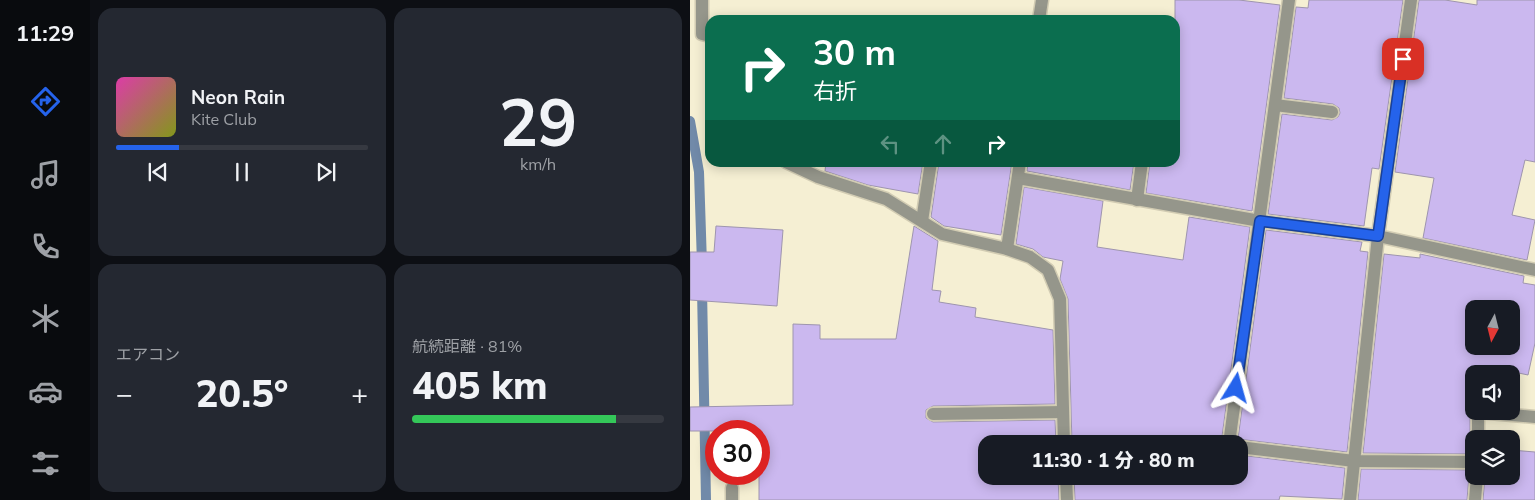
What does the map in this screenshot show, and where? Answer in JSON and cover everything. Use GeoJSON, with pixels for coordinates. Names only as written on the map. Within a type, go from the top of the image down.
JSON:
{"type":"FeatureCollection","features":[{"type":"Feature","properties":{"kind":"street"},"geometry":{"type":"LineString","coordinates":[[702,0],[702,34],[705,35]]}},
{"type":"Feature","properties":{"kind":"street"},"geometry":{"type":"LineString","coordinates":[[1040,15],[1042,0]]}},
{"type":"Feature","properties":{"kind":"street"},"geometry":{"type":"LineString","coordinates":[[1230,435],[1289,0]]}},
{"type":"Feature","properties":{"kind":"street"},"geometry":{"type":"LineString","coordinates":[[1350,500],[1378,236],[1411,0]]}},
{"type":"Feature","properties":{"kind":"street"},"geometry":{"type":"LineString","coordinates":[[1275,105],[1332,112]]}},
{"type":"Feature","properties":{"kind":"street"},"geometry":{"type":"LineString","coordinates":[[797,167],[818,177],[886,198],[942,234],[1007,249],[1030,257],[1048,270],[1060,299],[1063,435]]}},
{"type":"Feature","properties":{"kind":"street"},"geometry":{"type":"LineString","coordinates":[[922,221],[930,167]]}},
{"type":"Feature","properties":{"kind":"street"},"geometry":{"type":"LineString","coordinates":[[1007,249],[1019,167]]}},
{"type":"Feature","properties":{"kind":"street"},"geometry":{"type":"LineString","coordinates":[[1137,200],[1141,167]]}},
{"type":"Feature","properties":{"kind":"street"},"geometry":{"type":"LineString","coordinates":[[1018,178],[1260,221],[1378,236],[1535,270]]}},
{"type":"Feature","properties":{"kind":"street"},"geometry":{"type":"LineString","coordinates":[[933,414],[1062,412]]}},
{"type":"Feature","properties":{"kind":"street"},"geometry":{"type":"LineString","coordinates":[[1478,430],[1478,412],[1535,416]]}},
{"type":"Feature","properties":{"kind":"street"},"geometry":{"type":"LineString","coordinates":[[1248,448],[1354,461],[1465,462]]}},
{"type":"Feature","properties":{"kind":"street"},"geometry":{"type":"LineString","coordinates":[[1066,485],[1067,500]]}},
{"type":"Feature","properties":{"kind":"street"},"geometry":{"type":"LineString","coordinates":[[1475,500],[1476,485]]}},
{"type":"Feature","properties":{"kind":"building"},"geometry":{"type":"Polygon","coordinates":[[[1175,0],[1239,0],[1280,5],[1252,211],[1146,193],[1149,167],[1180,167],[1180,15],[1175,15],[1175,0]]]}},
{"type":"Feature","properties":{"kind":"building"},"geometry":{"type":"Polygon","coordinates":[[[1309,0],[1403,0],[1379,169],[1372,168],[1364,226],[1268,214],[1282,114],[1332,120],[1338,117],[1340,113],[1339,108],[1333,104],[1284,98],[1296,7],[1308,8],[1309,0]]]}},
{"type":"Feature","properties":{"kind":"building"},"geometry":{"type":"Polygon","coordinates":[[[1419,0],[1445,0],[1477,5],[1477,0],[1535,0],[1535,162],[1525,160],[1512,215],[1535,220],[1527,260],[1423,238],[1434,178],[1395,172],[1419,0]]]}},
{"type":"Feature","properties":{"kind":"building"},"geometry":{"type":"Polygon","coordinates":[[[825,167],[922,167],[918,194],[868,185],[825,171],[825,167]]]}},
{"type":"Feature","properties":{"kind":"building"},"geometry":{"type":"Polygon","coordinates":[[[938,167],[1011,167],[1001,235],[944,226],[931,217],[938,167]]]}},
{"type":"Feature","properties":{"kind":"building"},"geometry":{"type":"Polygon","coordinates":[[[1027,167],[1133,167],[1130,190],[1027,171],[1027,167]]]}},
{"type":"Feature","properties":{"kind":"building"},"geometry":{"type":"Polygon","coordinates":[[[1024,187],[1103,201],[1097,247],[1183,260],[1189,217],[1250,227],[1222,435],[1072,435],[1068,299],[1060,279],[1063,261],[1043,257],[1033,249],[1016,244],[1024,187]]]}},
{"type":"Feature","properties":{"kind":"building"},"geometry":{"type":"Polygon","coordinates":[[[716,226],[783,230],[777,306],[690,300],[690,252],[714,252],[716,226]]]}},
{"type":"Feature","properties":{"kind":"building"},"geometry":{"type":"Polygon","coordinates":[[[914,226],[938,241],[932,290],[941,291],[939,302],[976,308],[975,317],[1053,330],[1055,404],[933,406],[926,410],[926,418],[933,422],[1055,420],[1056,435],[978,435],[978,485],[1058,485],[1059,500],[759,500],[759,485],[770,485],[770,420],[705,420],[705,431],[690,431],[690,407],[793,405],[793,324],[820,325],[820,339],[896,339],[914,226]]]}},
{"type":"Feature","properties":{"kind":"building"},"geometry":{"type":"Polygon","coordinates":[[[1266,230],[1362,242],[1360,251],[1368,252],[1347,452],[1248,440],[1248,435],[1239,435],[1266,230]]]}},
{"type":"Feature","properties":{"kind":"building"},"geometry":{"type":"Polygon","coordinates":[[[1384,254],[1420,258],[1420,254],[1524,276],[1523,283],[1535,285],[1535,343],[1528,375],[1520,373],[1520,365],[1465,365],[1465,420],[1470,420],[1470,430],[1465,430],[1465,454],[1363,453],[1384,254]]]}},
{"type":"Feature","properties":{"kind":"building"},"geometry":{"type":"Polygon","coordinates":[[[1520,451],[1535,452],[1535,500],[1483,500],[1484,485],[1520,485],[1520,451]]]}},
{"type":"Feature","properties":{"kind":"building"},"geometry":{"type":"Polygon","coordinates":[[[1248,456],[1345,468],[1342,499],[1280,496],[1279,500],[1075,500],[1074,485],[1248,485],[1248,456]]]}},
{"type":"Feature","properties":{"kind":"building"},"geometry":{"type":"Polygon","coordinates":[[[1361,469],[1465,470],[1465,485],[1468,485],[1467,500],[1358,500],[1361,469]]]}},
{"type":"Feature","properties":{"kind":"waterway"},"geometry":{"type":"LineString","coordinates":[[690,121],[699,172],[702,264]]}},
{"type":"Feature","properties":{"kind":"waterway"},"geometry":{"type":"LineString","coordinates":[[702,289],[706,500]]}},
{"type":"Feature","properties":{"kind":"route"},"geometry":{"type":"LineString","coordinates":[[1236,388],[1260,221],[1378,236],[1403,59]]}}]}
